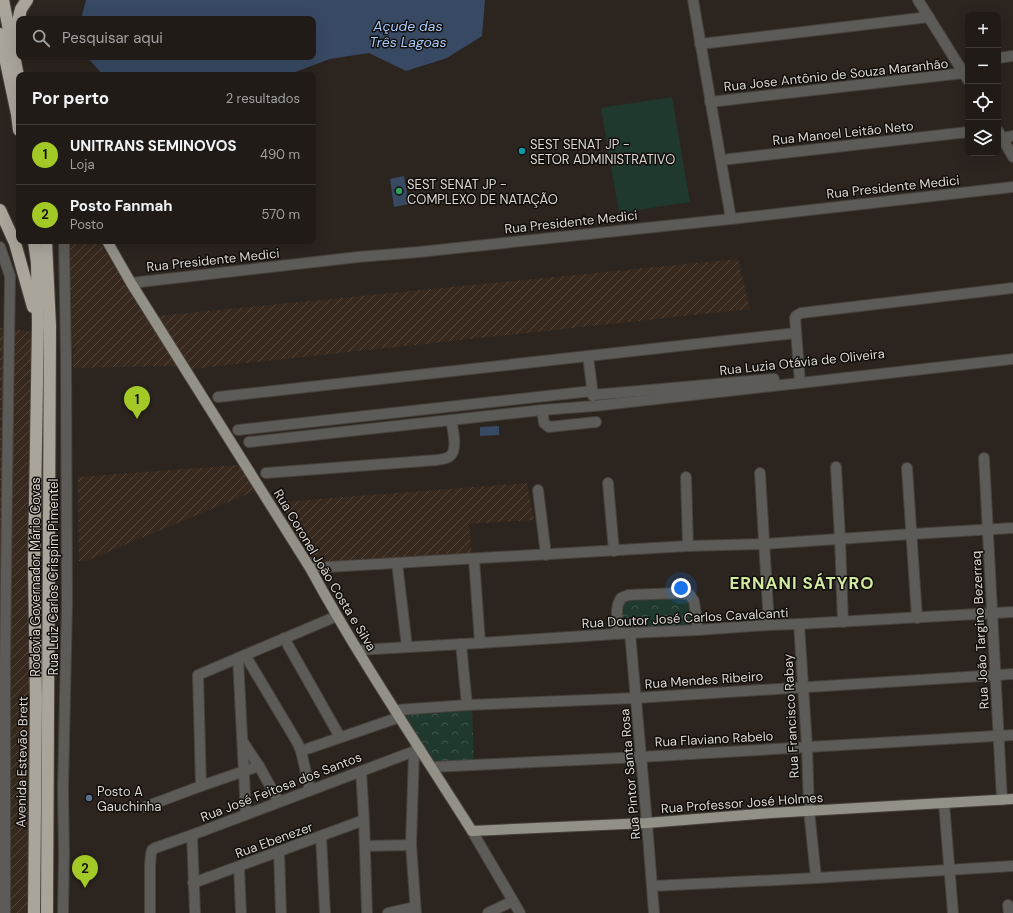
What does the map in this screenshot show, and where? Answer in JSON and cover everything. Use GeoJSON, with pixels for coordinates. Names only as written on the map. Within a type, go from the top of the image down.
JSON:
{"type":"FeatureCollection","features":[{"type":"Feature","properties":{"kind":"highway"},"geometry":{"type":"LineString","coordinates":[[3,0],[17,72]]}},
{"type":"Feature","properties":{"kind":"highway"},"geometry":{"type":"LineString","coordinates":[[19,16],[21,9],[27,0]]}},
{"type":"Feature","properties":{"kind":"highway"},"geometry":{"type":"LineString","coordinates":[[0,34],[16,113]]}},
{"type":"Feature","properties":{"kind":"highway"},"geometry":{"type":"LineString","coordinates":[[14,56],[16,38]]}},
{"type":"Feature","properties":{"kind":"highway"},"geometry":{"type":"LineString","coordinates":[[0,210],[15,243],[38,324]]}},
{"type":"Feature","properties":{"kind":"highway"},"geometry":{"type":"LineString","coordinates":[[34,244],[38,324]]}},
{"type":"Feature","properties":{"kind":"highway","name":"Rodovia Governador Mário Covas"},"geometry":{"type":"LineString","coordinates":[[46,244],[50,326],[47,913]]}},
{"type":"Feature","properties":{"kind":"highway","name":"Avenida Estevāo Brett"},"geometry":{"type":"LineString","coordinates":[[34,913],[36,700],[34,564],[38,324]]}},
{"type":"Feature","properties":{"kind":"main road","name":"Rua Coronel João Costa e Silva"},"geometry":{"type":"LineString","coordinates":[[109,244],[131,283],[310,568],[337,616],[398,714],[417,750],[432,767],[472,831]]}},
{"type":"Feature","properties":{"kind":"main road","name":"Rua Professor José Holmes"},"geometry":{"type":"LineString","coordinates":[[472,831],[647,823],[809,810],[1013,799]]}},
{"type":"Feature","properties":{"kind":"street"},"geometry":{"type":"LineString","coordinates":[[693,0],[731,218]]}},
{"type":"Feature","properties":{"kind":"street"},"geometry":{"type":"LineString","coordinates":[[918,0],[929,18],[963,64]]}},
{"type":"Feature","properties":{"kind":"street"},"geometry":{"type":"LineString","coordinates":[[700,44],[929,18]]}},
{"type":"Feature","properties":{"kind":"street"},"geometry":{"type":"LineString","coordinates":[[1001,58],[1013,56]]}},
{"type":"Feature","properties":{"kind":"street","name":"Rua Jose Antônio de Souza Maranhão"},"geometry":{"type":"LineString","coordinates":[[710,102],[965,76]]}},
{"type":"Feature","properties":{"kind":"street","name":"Rua Manoel Leitão Neto"},"geometry":{"type":"LineString","coordinates":[[720,160],[965,132]]}},
{"type":"Feature","properties":{"kind":"street"},"geometry":{"type":"LineString","coordinates":[[1001,134],[1013,136]]}},
{"type":"Feature","properties":{"kind":"street"},"geometry":{"type":"LineString","coordinates":[[1001,136],[1013,157]]}},
{"type":"Feature","properties":{"kind":"street","name":"Rua Presidente Medici"},"geometry":{"type":"LineString","coordinates":[[131,283],[358,257],[427,251],[1013,187]]}},
{"type":"Feature","properties":{"kind":"street","name":"Rua Luiz Carlos Crispim Pimentel"},"geometry":{"type":"LineString","coordinates":[[63,913],[66,604],[66,358],[64,244]]}},
{"type":"Feature","properties":{"kind":"street"},"geometry":{"type":"LineString","coordinates":[[0,247],[10,276],[5,328],[2,667],[5,913]]}},
{"type":"Feature","properties":{"kind":"street"},"geometry":{"type":"LineString","coordinates":[[800,379],[795,318],[801,313],[1013,288]]}},
{"type":"Feature","properties":{"kind":"street"},"geometry":{"type":"LineString","coordinates":[[218,397],[796,333]]}},
{"type":"Feature","properties":{"kind":"street","name":"Rua Luzia Otávia de Oliveira"},"geometry":{"type":"LineString","coordinates":[[248,442],[542,410],[594,406],[800,379],[1013,354]]}},
{"type":"Feature","properties":{"kind":"street"},"geometry":{"type":"LineString","coordinates":[[588,356],[594,406]]}},
{"type":"Feature","properties":{"kind":"street","name":"Rua Luzia Otávia de Oliveira"},"geometry":{"type":"LineString","coordinates":[[238,430],[592,393],[800,379],[1013,360]]}},
{"type":"Feature","properties":{"kind":"street"},"geometry":{"type":"LineString","coordinates":[[542,410],[544,423],[549,427],[596,422]]}},
{"type":"Feature","properties":{"kind":"street"},"geometry":{"type":"LineString","coordinates":[[266,473],[437,460],[446,458],[451,456],[454,449],[451,420]]}},
{"type":"Feature","properties":{"kind":"street","name":"Rua João Targino Bezerraq"},"geometry":{"type":"LineString","coordinates":[[984,458],[1002,800]]}},
{"type":"Feature","properties":{"kind":"street"},"geometry":{"type":"LineString","coordinates":[[836,467],[843,622]]}},
{"type":"Feature","properties":{"kind":"street"},"geometry":{"type":"LineString","coordinates":[[907,468],[917,618]]}},
{"type":"Feature","properties":{"kind":"street"},"geometry":{"type":"LineString","coordinates":[[760,473],[769,625]]}},
{"type":"Feature","properties":{"kind":"street"},"geometry":{"type":"LineString","coordinates":[[686,477],[688,546]]}},
{"type":"Feature","properties":{"kind":"street"},"geometry":{"type":"LineString","coordinates":[[608,483],[614,551]]}},
{"type":"Feature","properties":{"kind":"street"},"geometry":{"type":"LineString","coordinates":[[538,490],[546,555]]}},
{"type":"Feature","properties":{"kind":"street"},"geometry":{"type":"LineString","coordinates":[[310,568],[688,546],[764,544],[1013,528]]}},
{"type":"Feature","properties":{"kind":"street"},"geometry":{"type":"LineString","coordinates":[[474,559],[480,643]]}},
{"type":"Feature","properties":{"kind":"street"},"geometry":{"type":"LineString","coordinates":[[397,563],[407,647]]}},
{"type":"Feature","properties":{"kind":"street"},"geometry":{"type":"LineString","coordinates":[[617,634],[618,604],[621,598],[628,595],[680,593],[690,595],[694,601],[698,630]]}},
{"type":"Feature","properties":{"kind":"street","name":"Rua Doutor José Carlos Cavalcanti"},"geometry":{"type":"LineString","coordinates":[[358,650],[630,632],[698,630],[1013,612]]}},
{"type":"Feature","properties":{"kind":"street"},"geometry":{"type":"LineString","coordinates":[[201,786],[198,675],[337,616]]}},
{"type":"Feature","properties":{"kind":"street","name":"Rua Francisco Rabay"},"geometry":{"type":"LineString","coordinates":[[799,624],[807,746],[809,810],[816,878]]}},
{"type":"Feature","properties":{"kind":"street","name":"Rua Pintor Santa Rosa"},"geometry":{"type":"LineString","coordinates":[[630,632],[654,913]]}},
{"type":"Feature","properties":{"kind":"street"},"geometry":{"type":"LineString","coordinates":[[284,638],[340,737]]}},
{"type":"Feature","properties":{"kind":"street"},"geometry":{"type":"LineString","coordinates":[[461,644],[467,706]]}},
{"type":"Feature","properties":{"kind":"street"},"geometry":{"type":"LineString","coordinates":[[241,656],[242,742],[246,814]]}},
{"type":"Feature","properties":{"kind":"street"},"geometry":{"type":"LineString","coordinates":[[241,656],[297,742],[301,751],[310,790]]}},
{"type":"Feature","properties":{"kind":"street","name":"Rua Mendes Ribeiro"},"geometry":{"type":"LineString","coordinates":[[301,751],[398,714],[467,706],[636,698],[1013,674]]}},
{"type":"Feature","properties":{"kind":"street","name":"Rua Flaviano Rabelo"},"geometry":{"type":"LineString","coordinates":[[432,767],[641,757],[1013,735]]}},
{"type":"Feature","properties":{"kind":"street"},"geometry":{"type":"LineString","coordinates":[[242,742],[259,766],[279,802]]}},
{"type":"Feature","properties":{"kind":"street"},"geometry":{"type":"LineString","coordinates":[[388,913],[416,910],[411,845],[417,750]]}},
{"type":"Feature","properties":{"kind":"street","name":"Rua José Feitosa dos Santos"},"geometry":{"type":"LineString","coordinates":[[150,913],[150,865],[152,850],[155,848],[417,750]]}},
{"type":"Feature","properties":{"kind":"street"},"geometry":{"type":"LineString","coordinates":[[145,807],[259,766]]}},
{"type":"Feature","properties":{"kind":"street"},"geometry":{"type":"LineString","coordinates":[[361,771],[367,913]]}},
{"type":"Feature","properties":{"kind":"street"},"geometry":{"type":"LineString","coordinates":[[944,803],[953,913]]}},
{"type":"Feature","properties":{"kind":"street","name":"Rua Ebenezer"},"geometry":{"type":"LineString","coordinates":[[193,883],[364,820]]}},
{"type":"Feature","properties":{"kind":"street","name":"Rua Coronel João Costa e Silva"},"geometry":{"type":"LineString","coordinates":[[472,831],[520,913]]}},
{"type":"Feature","properties":{"kind":"street"},"geometry":{"type":"LineString","coordinates":[[192,835],[194,913]]}},
{"type":"Feature","properties":{"kind":"street"},"geometry":{"type":"LineString","coordinates":[[321,836],[325,913]]}},
{"type":"Feature","properties":{"kind":"street"},"geometry":{"type":"LineString","coordinates":[[365,846],[411,845]]}},
{"type":"Feature","properties":{"kind":"street"},"geometry":{"type":"LineString","coordinates":[[279,852],[281,913]]}},
{"type":"Feature","properties":{"kind":"street"},"geometry":{"type":"LineString","coordinates":[[652,886],[1013,866]]}},
{"type":"Feature","properties":{"kind":"street"},"geometry":{"type":"LineString","coordinates":[[239,867],[241,913]]}},
{"type":"Feature","properties":{"kind":"street"},"geometry":{"type":"LineString","coordinates":[[488,913],[513,901]]}},
{"type":"Feature","properties":{"kind":"shaded area"},"geometry":{"type":"Polygon","coordinates":[[[70,244],[101,244],[176,366],[73,368],[70,244]]]}},
{"type":"Feature","properties":{"kind":"shaded area"},"geometry":{"type":"Polygon","coordinates":[[[738,259],[750,309],[192,369],[157,316],[738,259]]]}},
{"type":"Feature","properties":{"kind":"shaded area"},"geometry":{"type":"Polygon","coordinates":[[[0,328],[10,328],[41,334],[41,913],[0,913],[0,328]]]}},
{"type":"Feature","properties":{"kind":"shaded area"},"geometry":{"type":"Polygon","coordinates":[[[238,465],[255,491],[86,561],[79,561],[78,477],[238,465]]]}},
{"type":"Feature","properties":{"kind":"shaded area"},"geometry":{"type":"Polygon","coordinates":[[[527,483],[534,520],[469,524],[472,556],[312,567],[308,559],[312,552],[305,540],[296,541],[286,524],[291,519],[280,502],[527,483]]]}},
{"type":"Feature","properties":{"kind":"green space"},"geometry":{"type":"Polygon","coordinates":[[[672,97],[690,202],[619,213],[601,108],[672,97]]]}},
{"type":"Feature","properties":{"kind":"green space"},"geometry":{"type":"Polygon","coordinates":[[[678,595],[689,599],[696,628],[620,630],[622,599],[678,595]]]}},
{"type":"Feature","properties":{"kind":"green space"},"geometry":{"type":"Polygon","coordinates":[[[472,709],[474,763],[434,765],[405,716],[407,714],[472,709]]]}},
{"type":"Feature","properties":{"kind":"water","name":"Açude das Três Lagoas"},"geometry":{"type":"Polygon","coordinates":[[[86,0],[485,0],[482,36],[447,58],[406,71],[369,53],[330,59],[295,72],[100,72],[90,60],[316,60],[316,16],[82,16],[86,0]]]}},
{"type":"Feature","properties":{"kind":"water","name":"SEST SENAT JP - COMPLEXO DE NATAÇÃO"},"geometry":{"type":"Polygon","coordinates":[[[404,176],[409,204],[394,207],[390,179],[404,176]]]}},
{"type":"Feature","properties":{"kind":"water"},"geometry":{"type":"Polygon","coordinates":[[[499,426],[499,435],[480,436],[480,427],[499,426]]]}},
{"type":"Feature","properties":{"kind":"place","name":"SEST SENAT JP - SETOR ADMINISTRATIVO"},"geometry":{"type":"Point","coordinates":[522,151]}},
{"type":"Feature","properties":{"kind":"place","name":"SEST SENAT JP - COMPLEXO DE NATAÇÃO"},"geometry":{"type":"Point","coordinates":[399,191]}},
{"type":"Feature","properties":{"kind":"place","name":"UNITRANS SEMINOVOS"},"geometry":{"type":"Point","coordinates":[137,419]}},
{"type":"Feature","properties":{"kind":"place","name":"Posto A Gauchinha"},"geometry":{"type":"Point","coordinates":[89,798]}},
{"type":"Feature","properties":{"kind":"place","name":"Posto Fanmah"},"geometry":{"type":"Point","coordinates":[85,888]}},
{"type":"Feature","properties":{"kind":"district","name":"ERNANI SÁTYRO"},"geometry":{"type":"Point","coordinates":[802,583]}}]}
